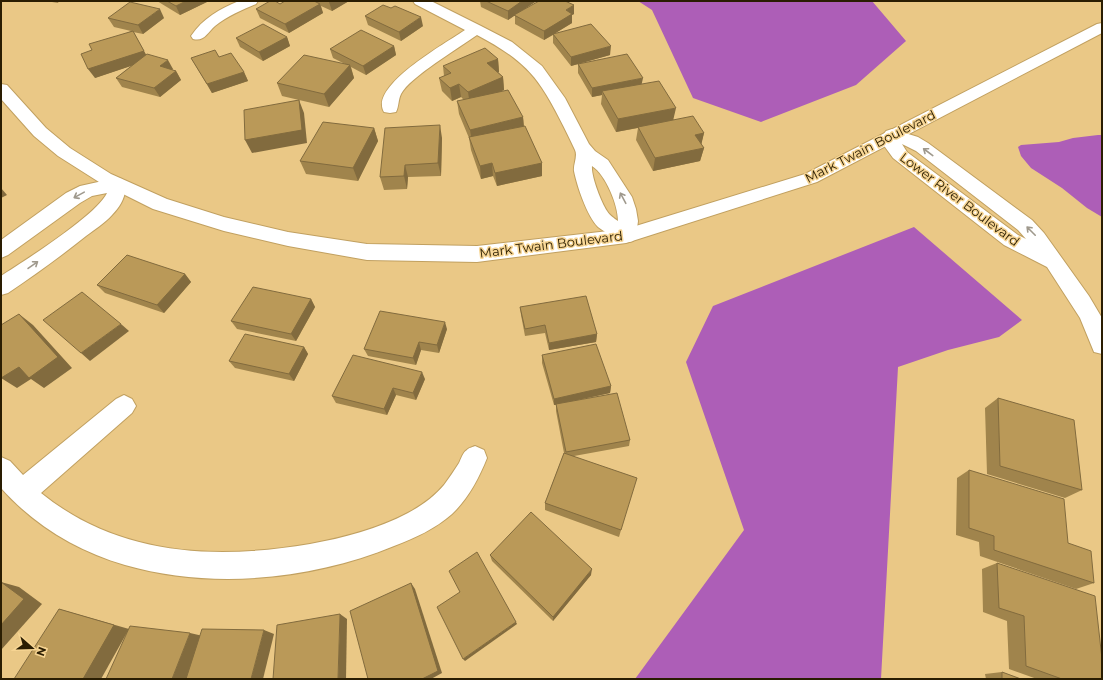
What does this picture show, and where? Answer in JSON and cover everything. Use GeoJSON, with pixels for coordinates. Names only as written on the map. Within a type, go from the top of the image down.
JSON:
{"type":"FeatureCollection","features":[{"type":"Feature","properties":{"kind":"street"},"geometry":{"type":"LineString","coordinates":[[198,36],[202,30],[217,17],[250,1]]}},
{"type":"Feature","properties":{"kind":"street"},"geometry":{"type":"LineString","coordinates":[[420,1],[513,49],[539,71],[554,92],[585,152],[602,164],[626,202],[629,213],[626,236],[605,222],[598,213],[585,179],[583,169],[585,152]]}},
{"type":"Feature","properties":{"kind":"street","name":"Mark Twain Boulevard"},"geometry":{"type":"LineString","coordinates":[[1,89],[29,120],[52,142],[93,172],[160,204],[224,224],[288,239],[367,252],[477,254],[626,236],[811,178],[1102,27]]}},
{"type":"Feature","properties":{"kind":"street"},"geometry":{"type":"LineString","coordinates":[[390,108],[390,101],[393,93],[404,79],[476,29]]}},
{"type":"Feature","properties":{"kind":"street","name":"Lower River Boulevard"},"geometry":{"type":"LineString","coordinates":[[892,136],[892,142],[895,149],[901,156],[1012,240],[1054,262],[1084,304],[1094,323],[1102,345]]}},
{"type":"Feature","properties":{"kind":"street"},"geometry":{"type":"LineString","coordinates":[[1,250],[73,198],[101,186],[116,184],[116,193],[112,202],[105,211],[50,253],[1,287]]}},
{"type":"Feature","properties":{"kind":"street"},"geometry":{"type":"LineString","coordinates":[[23,492],[124,406]]}},
{"type":"Feature","properties":{"kind":"street"},"geometry":{"type":"LineString","coordinates":[[1,468],[38,506],[74,531],[93,541],[140,556],[166,561],[236,565],[313,557],[369,543],[418,522],[437,510],[454,493],[467,475],[475,458]]}},
{"type":"Feature","properties":{"kind":"shaded area"},"geometry":{"type":"Polygon","coordinates":[[[638,1],[872,1],[906,41],[856,85],[761,122],[693,98],[652,10],[638,1]]]}},
{"type":"Feature","properties":{"kind":"shaded area"},"geometry":{"type":"Polygon","coordinates":[[[1102,135],[1102,217],[1031,168],[1021,156],[1018,147],[1021,145],[1059,142],[1073,138],[1102,135]]]}},
{"type":"Feature","properties":{"kind":"shaded area"},"geometry":{"type":"Polygon","coordinates":[[[914,227],[1022,320],[999,337],[948,350],[898,367],[881,679],[635,679],[744,530],[686,362],[713,306],[914,227]]]}},
{"type":"Feature","properties":{"kind":"building"},"geometry":{"type":"Polygon","coordinates":[[[167,1],[186,1],[176,6],[167,1]]]}},
{"type":"Feature","properties":{"kind":"building"},"geometry":{"type":"Polygon","coordinates":[[[270,1],[275,1],[280,4],[285,1],[314,1],[320,4],[285,24],[256,9],[270,1]]]}},
{"type":"Feature","properties":{"kind":"building"},"geometry":{"type":"Polygon","coordinates":[[[486,1],[522,1],[508,11],[486,1]]]}},
{"type":"Feature","properties":{"kind":"building"},"geometry":{"type":"Polygon","coordinates":[[[539,1],[565,1],[574,5],[566,10],[572,14],[544,31],[514,15],[539,1]]]}},
{"type":"Feature","properties":{"kind":"building"},"geometry":{"type":"Polygon","coordinates":[[[130,2],[160,9],[138,25],[108,18],[130,2]]]}},
{"type":"Feature","properties":{"kind":"building"},"geometry":{"type":"Polygon","coordinates":[[[383,5],[391,8],[395,6],[421,17],[399,32],[365,16],[383,5]]]}},
{"type":"Feature","properties":{"kind":"building"},"geometry":{"type":"Polygon","coordinates":[[[263,24],[287,37],[259,52],[236,38],[263,24]]]}},
{"type":"Feature","properties":{"kind":"building"},"geometry":{"type":"Polygon","coordinates":[[[591,24],[611,46],[571,57],[553,34],[591,24]]]}},
{"type":"Feature","properties":{"kind":"building"},"geometry":{"type":"Polygon","coordinates":[[[361,30],[394,46],[363,66],[330,49],[361,30]]]}},
{"type":"Feature","properties":{"kind":"building"},"geometry":{"type":"Polygon","coordinates":[[[133,31],[144,51],[88,69],[81,54],[92,50],[89,44],[133,31]]]}},
{"type":"Feature","properties":{"kind":"building"},"geometry":{"type":"Polygon","coordinates":[[[485,48],[498,59],[487,63],[503,77],[468,92],[459,84],[450,88],[439,78],[451,73],[443,66],[485,48]]]}},
{"type":"Feature","properties":{"kind":"building"},"geometry":{"type":"Polygon","coordinates":[[[215,50],[219,57],[231,53],[244,72],[207,84],[191,58],[215,50]]]}},
{"type":"Feature","properties":{"kind":"building"},"geometry":{"type":"Polygon","coordinates":[[[147,54],[168,60],[160,66],[176,71],[154,88],[116,78],[147,54]]]}},
{"type":"Feature","properties":{"kind":"building"},"geometry":{"type":"Polygon","coordinates":[[[627,54],[643,78],[592,88],[578,64],[627,54]]]}},
{"type":"Feature","properties":{"kind":"building"},"geometry":{"type":"Polygon","coordinates":[[[304,55],[350,65],[324,94],[277,83],[304,55]]]}},
{"type":"Feature","properties":{"kind":"building"},"geometry":{"type":"Polygon","coordinates":[[[659,81],[676,108],[618,119],[602,91],[659,81]]]}},
{"type":"Feature","properties":{"kind":"building"},"geometry":{"type":"Polygon","coordinates":[[[508,90],[523,117],[470,130],[457,101],[508,90]]]}},
{"type":"Feature","properties":{"kind":"building"},"geometry":{"type":"Polygon","coordinates":[[[299,100],[302,130],[245,140],[244,110],[299,100]]]}},
{"type":"Feature","properties":{"kind":"building"},"geometry":{"type":"Polygon","coordinates":[[[693,116],[704,133],[695,135],[704,148],[655,158],[638,127],[693,116]]]}},
{"type":"Feature","properties":{"kind":"building"},"geometry":{"type":"Polygon","coordinates":[[[323,122],[374,128],[353,168],[300,161],[323,122]]]}},
{"type":"Feature","properties":{"kind":"building"},"geometry":{"type":"Polygon","coordinates":[[[440,125],[438,163],[405,165],[404,176],[380,177],[385,128],[440,125]]]}},
{"type":"Feature","properties":{"kind":"building"},"geometry":{"type":"Polygon","coordinates":[[[525,126],[542,163],[495,173],[492,163],[480,166],[469,137],[525,126]]]}},
{"type":"Feature","properties":{"kind":"building"},"geometry":{"type":"Polygon","coordinates":[[[127,255],[185,274],[157,305],[97,285],[127,255]]]}},
{"type":"Feature","properties":{"kind":"building"},"geometry":{"type":"Polygon","coordinates":[[[253,287],[311,299],[291,334],[231,321],[253,287]]]}},
{"type":"Feature","properties":{"kind":"building"},"geometry":{"type":"Polygon","coordinates":[[[82,292],[121,324],[81,353],[43,320],[82,292]]]}},
{"type":"Feature","properties":{"kind":"building"},"geometry":{"type":"Polygon","coordinates":[[[586,296],[597,334],[549,343],[545,325],[525,329],[520,307],[586,296]]]}},
{"type":"Feature","properties":{"kind":"building"},"geometry":{"type":"Polygon","coordinates":[[[380,311],[445,322],[437,345],[419,342],[413,358],[364,349],[380,311]]]}},
{"type":"Feature","properties":{"kind":"building"},"geometry":{"type":"Polygon","coordinates":[[[19,314],[58,357],[29,378],[19,367],[1,378],[1,325],[19,314]]]}},
{"type":"Feature","properties":{"kind":"building"},"geometry":{"type":"Polygon","coordinates":[[[245,334],[304,347],[289,374],[229,361],[245,334]]]}},
{"type":"Feature","properties":{"kind":"building"},"geometry":{"type":"Polygon","coordinates":[[[596,344],[611,386],[554,399],[542,355],[596,344]]]}},
{"type":"Feature","properties":{"kind":"building"},"geometry":{"type":"Polygon","coordinates":[[[353,355],[422,372],[413,393],[393,388],[384,409],[332,396],[353,355]]]}},
{"type":"Feature","properties":{"kind":"building"},"geometry":{"type":"Polygon","coordinates":[[[617,393],[630,440],[566,452],[556,404],[617,393]]]}},
{"type":"Feature","properties":{"kind":"building"},"geometry":{"type":"Polygon","coordinates":[[[998,398],[1074,420],[1082,490],[1000,466],[998,398]]]}},
{"type":"Feature","properties":{"kind":"building"},"geometry":{"type":"Polygon","coordinates":[[[564,453],[637,478],[621,530],[545,503],[564,453]]]}},
{"type":"Feature","properties":{"kind":"building"},"geometry":{"type":"Polygon","coordinates":[[[969,470],[1064,499],[1068,543],[1091,551],[1094,583],[994,550],[994,536],[969,528],[969,470]]]}},
{"type":"Feature","properties":{"kind":"building"},"geometry":{"type":"Polygon","coordinates":[[[531,512],[592,569],[553,617],[490,555],[531,512]]]}},
{"type":"Feature","properties":{"kind":"building"},"geometry":{"type":"Polygon","coordinates":[[[477,552],[516,622],[463,659],[437,607],[460,592],[449,571],[477,552]]]}},
{"type":"Feature","properties":{"kind":"building"},"geometry":{"type":"Polygon","coordinates":[[[997,563],[1095,596],[1102,659],[1102,679],[1062,679],[1026,666],[1024,616],[999,608],[997,563]]]}},
{"type":"Feature","properties":{"kind":"building"},"geometry":{"type":"Polygon","coordinates":[[[1,582],[24,599],[1,625],[1,582]]]}},
{"type":"Feature","properties":{"kind":"building"},"geometry":{"type":"Polygon","coordinates":[[[411,583],[438,671],[422,679],[368,679],[350,611],[411,583]]]}},
{"type":"Feature","properties":{"kind":"building"},"geometry":{"type":"Polygon","coordinates":[[[59,609],[114,625],[83,679],[14,679],[59,609]]]}},
{"type":"Feature","properties":{"kind":"building"},"geometry":{"type":"Polygon","coordinates":[[[340,614],[338,679],[273,679],[277,625],[340,614]]]}},
{"type":"Feature","properties":{"kind":"building"},"geometry":{"type":"Polygon","coordinates":[[[130,626],[190,633],[172,679],[106,679],[130,626]]]}},
{"type":"Feature","properties":{"kind":"building"},"geometry":{"type":"Polygon","coordinates":[[[202,629],[264,630],[251,679],[186,679],[202,629]]]}},
{"type":"Feature","properties":{"kind":"building"},"geometry":{"type":"Polygon","coordinates":[[[1002,672],[1021,679],[1002,679],[1002,672]]]}}]}
